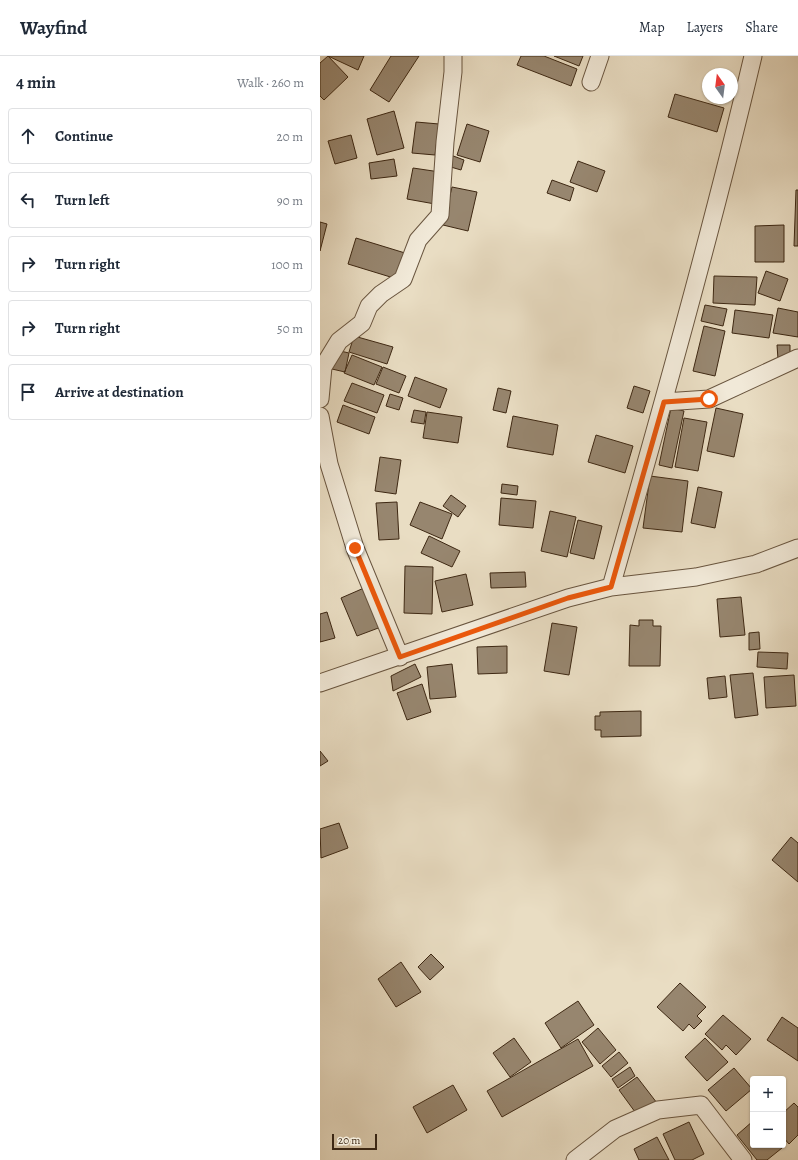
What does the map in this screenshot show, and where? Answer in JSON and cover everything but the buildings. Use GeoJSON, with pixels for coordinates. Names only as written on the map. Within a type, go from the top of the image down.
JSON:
{"type":"FeatureCollection","features":[{"type":"Feature","properties":{"kind":"street"},"geometry":{"type":"LineString","coordinates":[[320,399],[322,365],[339,341],[362,323],[369,306],[381,294],[404,279],[418,240],[440,215],[445,142],[454,72],[453,56]]}},
{"type":"Feature","properties":{"kind":"street"},"geometry":{"type":"LineString","coordinates":[[591,82],[600,56]]}},
{"type":"Feature","properties":{"kind":"street"},"geometry":{"type":"LineString","coordinates":[[611,587],[664,402],[726,168],[753,56]]}},
{"type":"Feature","properties":{"kind":"street"},"geometry":{"type":"LineString","coordinates":[[664,402],[709,399],[798,358]]}},
{"type":"Feature","properties":{"kind":"street"},"geometry":{"type":"LineString","coordinates":[[320,416],[329,464],[355,548],[400,657]]}},
{"type":"Feature","properties":{"kind":"street"},"geometry":{"type":"LineString","coordinates":[[320,683],[400,657],[568,598],[611,587],[696,577],[756,564],[798,548]]}},
{"type":"Feature","properties":{"kind":"street"},"geometry":{"type":"LineString","coordinates":[[575,1160],[614,1130],[658,1110],[702,1105],[743,1160]]}},
{"type":"Feature","properties":{"kind":"route"},"geometry":{"type":"LineString","coordinates":[[355,548],[400,657],[568,598],[611,587],[664,402],[709,399]]}}]}
